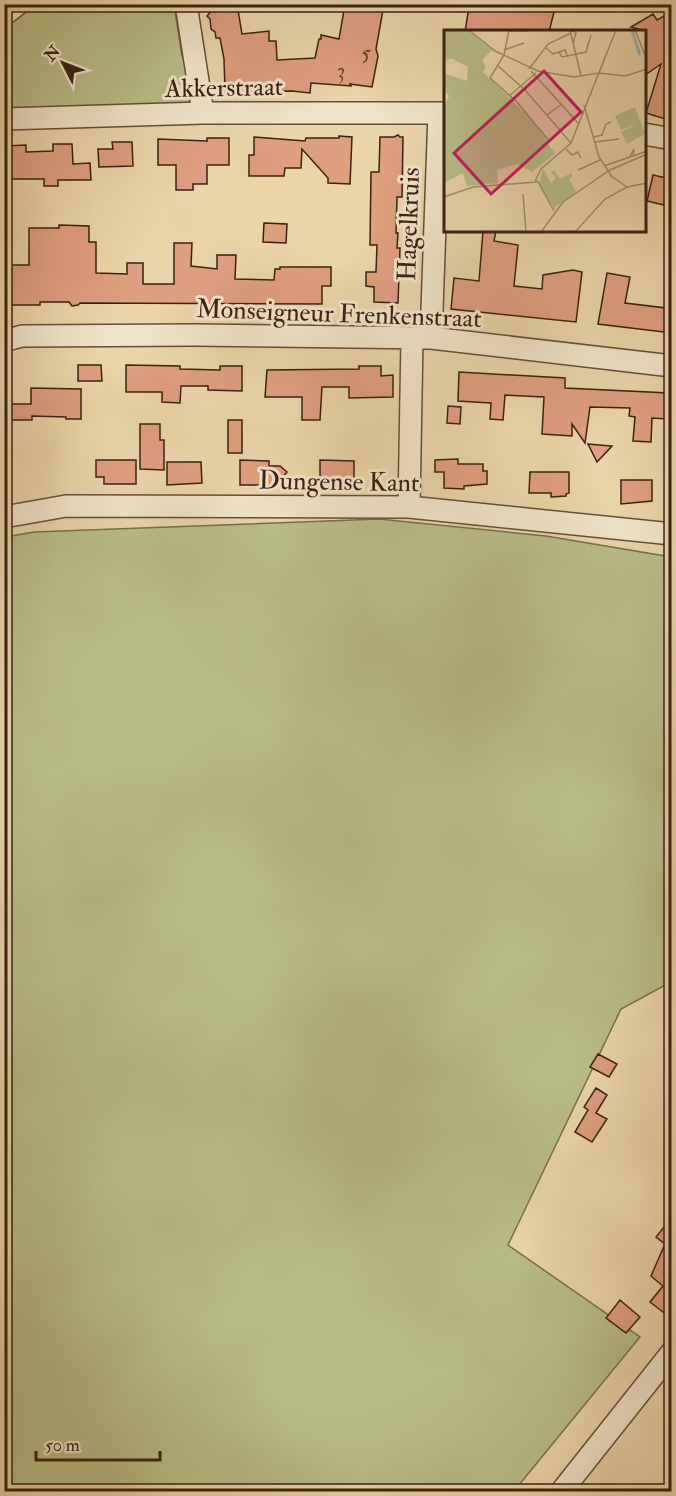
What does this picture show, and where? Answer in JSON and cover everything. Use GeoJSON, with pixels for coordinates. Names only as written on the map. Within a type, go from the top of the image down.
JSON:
{"type":"FeatureCollection","features":[{"type":"Feature","properties":{"kind":"street"},"geometry":{"type":"LineString","coordinates":[[4,15],[18,4]]}},
{"type":"Feature","properties":{"kind":"street"},"geometry":{"type":"LineString","coordinates":[[186,4],[203,114]]}},
{"type":"Feature","properties":{"kind":"street","name":"Akkerstraat"},"geometry":{"type":"LineString","coordinates":[[4,118],[442,113]]}},
{"type":"Feature","properties":{"kind":"street","name":"Hagelkruis"},"geometry":{"type":"LineString","coordinates":[[409,507],[442,113]]}},
{"type":"Feature","properties":{"kind":"street"},"geometry":{"type":"LineString","coordinates":[[646,134],[672,139]]}},
{"type":"Feature","properties":{"kind":"street","name":"Monseigneur Frenkenstraat"},"geometry":{"type":"LineString","coordinates":[[4,340],[22,336],[195,335],[422,338],[672,366]]}},
{"type":"Feature","properties":{"kind":"street","name":"Dungense Kant"},"geometry":{"type":"LineString","coordinates":[[4,517],[66,506],[409,507],[672,534]]}},
{"type":"Feature","properties":{"kind":"street"},"geometry":{"type":"LineString","coordinates":[[561,1491],[672,1352]]}},
{"type":"Feature","properties":{"kind":"green space"},"geometry":{"type":"Polygon","coordinates":[[[30,5],[174,5],[182,56],[189,61],[195,102],[191,109],[5,113],[5,24],[30,5]]]}},
{"type":"Feature","properties":{"kind":"green space"},"geometry":{"type":"Polygon","coordinates":[[[379,519],[546,536],[671,557],[671,982],[621,1009],[508,1245],[640,1337],[514,1491],[5,1492],[5,537],[34,532],[379,519]]]}},
{"type":"Feature","properties":{"kind":"building"},"geometry":{"type":"Polygon","coordinates":[[[211,4],[237,4],[242,34],[269,31],[269,41],[276,41],[277,60],[315,58],[321,35],[339,39],[345,4],[384,4],[372,87],[311,83],[310,93],[225,92],[224,59],[220,38],[216,38],[207,16],[212,10],[211,4]]]}},
{"type":"Feature","properties":{"kind":"building"},"geometry":{"type":"Polygon","coordinates":[[[474,4],[512,4],[554,12],[550,30],[465,30],[469,7],[474,8],[474,4]]]}},
{"type":"Feature","properties":{"kind":"building"},"geometry":{"type":"Polygon","coordinates":[[[671,12],[672,88],[669,98],[672,98],[672,121],[646,113],[661,64],[646,74],[646,30],[631,27],[653,14],[657,20],[671,12]]]}},
{"type":"Feature","properties":{"kind":"building"},"geometry":{"type":"Polygon","coordinates":[[[398,135],[403,137],[402,197],[397,197],[396,233],[398,233],[397,248],[400,248],[398,303],[374,302],[374,287],[366,286],[366,272],[376,272],[377,245],[370,245],[371,172],[379,172],[380,137],[398,135]]]}},
{"type":"Feature","properties":{"kind":"building"},"geometry":{"type":"Polygon","coordinates":[[[339,136],[352,137],[350,184],[328,183],[328,178],[302,149],[301,168],[285,168],[284,176],[249,176],[249,155],[254,155],[254,137],[305,141],[306,138],[339,138],[339,136]]]}},
{"type":"Feature","properties":{"kind":"building"},"geometry":{"type":"Polygon","coordinates":[[[207,138],[229,138],[229,165],[207,165],[207,184],[193,184],[193,190],[176,190],[176,165],[158,165],[158,139],[207,141],[207,138]]]}},
{"type":"Feature","properties":{"kind":"building"},"geometry":{"type":"Polygon","coordinates":[[[112,142],[132,142],[133,166],[99,167],[98,149],[113,149],[112,142]]]}},
{"type":"Feature","properties":{"kind":"building"},"geometry":{"type":"Polygon","coordinates":[[[53,144],[72,144],[73,164],[90,163],[91,180],[58,180],[58,186],[44,186],[44,179],[4,179],[6,146],[26,145],[26,152],[53,151],[53,144]]]}},
{"type":"Feature","properties":{"kind":"building"},"geometry":{"type":"Polygon","coordinates":[[[653,175],[671,179],[664,205],[647,201],[653,175]]]}},
{"type":"Feature","properties":{"kind":"building"},"geometry":{"type":"Polygon","coordinates":[[[264,223],[287,224],[286,243],[263,242],[264,223]]]}},
{"type":"Feature","properties":{"kind":"building"},"geometry":{"type":"Polygon","coordinates":[[[59,225],[89,226],[89,242],[96,242],[96,273],[127,274],[127,263],[143,263],[143,284],[174,284],[174,243],[192,243],[191,266],[217,269],[217,255],[236,255],[235,279],[274,280],[275,269],[280,269],[280,267],[331,267],[331,286],[322,286],[322,304],[80,303],[72,306],[69,302],[40,302],[40,305],[4,305],[7,265],[29,265],[29,228],[59,228],[59,225]]]}},
{"type":"Feature","properties":{"kind":"building"},"geometry":{"type":"Polygon","coordinates":[[[483,232],[496,232],[494,241],[518,245],[514,286],[542,289],[543,275],[573,270],[582,272],[576,322],[451,309],[454,278],[479,281],[483,232]]]}},
{"type":"Feature","properties":{"kind":"building"},"geometry":{"type":"Polygon","coordinates":[[[607,273],[630,277],[625,303],[666,308],[665,316],[672,317],[672,333],[598,324],[607,273]]]}},
{"type":"Feature","properties":{"kind":"building"},"geometry":{"type":"Polygon","coordinates":[[[78,365],[101,365],[102,381],[78,381],[78,365]]]}},
{"type":"Feature","properties":{"kind":"building"},"geometry":{"type":"Polygon","coordinates":[[[126,365],[180,366],[180,369],[220,370],[220,366],[242,366],[242,391],[208,390],[208,386],[181,386],[180,403],[162,402],[162,392],[126,392],[126,365]]]}},
{"type":"Feature","properties":{"kind":"building"},"geometry":{"type":"Polygon","coordinates":[[[359,366],[381,366],[381,376],[393,375],[393,397],[349,398],[349,387],[322,387],[320,420],[302,420],[302,397],[265,397],[267,370],[359,369],[359,366]]]}},
{"type":"Feature","properties":{"kind":"building"},"geometry":{"type":"Polygon","coordinates":[[[459,372],[565,378],[565,388],[669,393],[668,419],[652,418],[651,442],[633,441],[635,417],[629,416],[630,408],[590,407],[585,443],[572,424],[572,436],[542,434],[544,397],[505,395],[503,420],[490,419],[491,403],[458,401],[459,372]]]}},
{"type":"Feature","properties":{"kind":"building"},"geometry":{"type":"Polygon","coordinates":[[[31,388],[81,389],[81,419],[32,416],[32,420],[4,420],[4,404],[31,404],[31,388]]]}},
{"type":"Feature","properties":{"kind":"building"},"geometry":{"type":"Polygon","coordinates":[[[448,406],[461,407],[460,424],[447,423],[448,406]]]}},
{"type":"Feature","properties":{"kind":"building"},"geometry":{"type":"Polygon","coordinates":[[[228,420],[242,420],[242,453],[228,453],[228,420]]]}},
{"type":"Feature","properties":{"kind":"building"},"geometry":{"type":"Polygon","coordinates":[[[140,424],[160,424],[160,440],[164,440],[164,470],[140,469],[140,424]]]}},
{"type":"Feature","properties":{"kind":"building"},"geometry":{"type":"Polygon","coordinates":[[[588,444],[612,446],[597,462],[588,444]]]}},
{"type":"Feature","properties":{"kind":"building"},"geometry":{"type":"Polygon","coordinates":[[[458,459],[458,464],[483,464],[483,471],[487,471],[487,484],[464,486],[464,489],[444,488],[444,472],[435,472],[435,460],[458,459]]]}},
{"type":"Feature","properties":{"kind":"building"},"geometry":{"type":"Polygon","coordinates":[[[96,460],[136,460],[136,484],[104,484],[104,477],[96,477],[96,460]]]}},
{"type":"Feature","properties":{"kind":"building"},"geometry":{"type":"Polygon","coordinates":[[[240,460],[269,461],[269,466],[280,466],[287,472],[276,485],[240,485],[240,460]]]}},
{"type":"Feature","properties":{"kind":"building"},"geometry":{"type":"Polygon","coordinates":[[[320,460],[354,461],[354,486],[320,485],[320,460]]]}},
{"type":"Feature","properties":{"kind":"building"},"geometry":{"type":"Polygon","coordinates":[[[167,462],[201,462],[202,483],[167,485],[167,462]]]}},
{"type":"Feature","properties":{"kind":"building"},"geometry":{"type":"Polygon","coordinates":[[[530,472],[569,472],[569,493],[566,496],[551,497],[551,493],[529,493],[530,472]]]}},
{"type":"Feature","properties":{"kind":"building"},"geometry":{"type":"Polygon","coordinates":[[[621,480],[652,480],[652,501],[621,504],[621,480]]]}},
{"type":"Feature","properties":{"kind":"building"},"geometry":{"type":"Polygon","coordinates":[[[598,1054],[617,1064],[609,1077],[590,1067],[598,1054]]]}},
{"type":"Feature","properties":{"kind":"building"},"geometry":{"type":"Polygon","coordinates":[[[596,1088],[607,1095],[596,1113],[607,1119],[592,1142],[575,1132],[588,1110],[584,1107],[596,1088]]]}},
{"type":"Feature","properties":{"kind":"building"},"geometry":{"type":"Polygon","coordinates":[[[664,1227],[671,1233],[672,1231],[672,1319],[650,1302],[663,1286],[651,1276],[665,1244],[656,1237],[664,1227]]]}},
{"type":"Feature","properties":{"kind":"building"},"geometry":{"type":"Polygon","coordinates":[[[620,1300],[640,1317],[626,1333],[606,1318],[620,1300]]]}}]}
